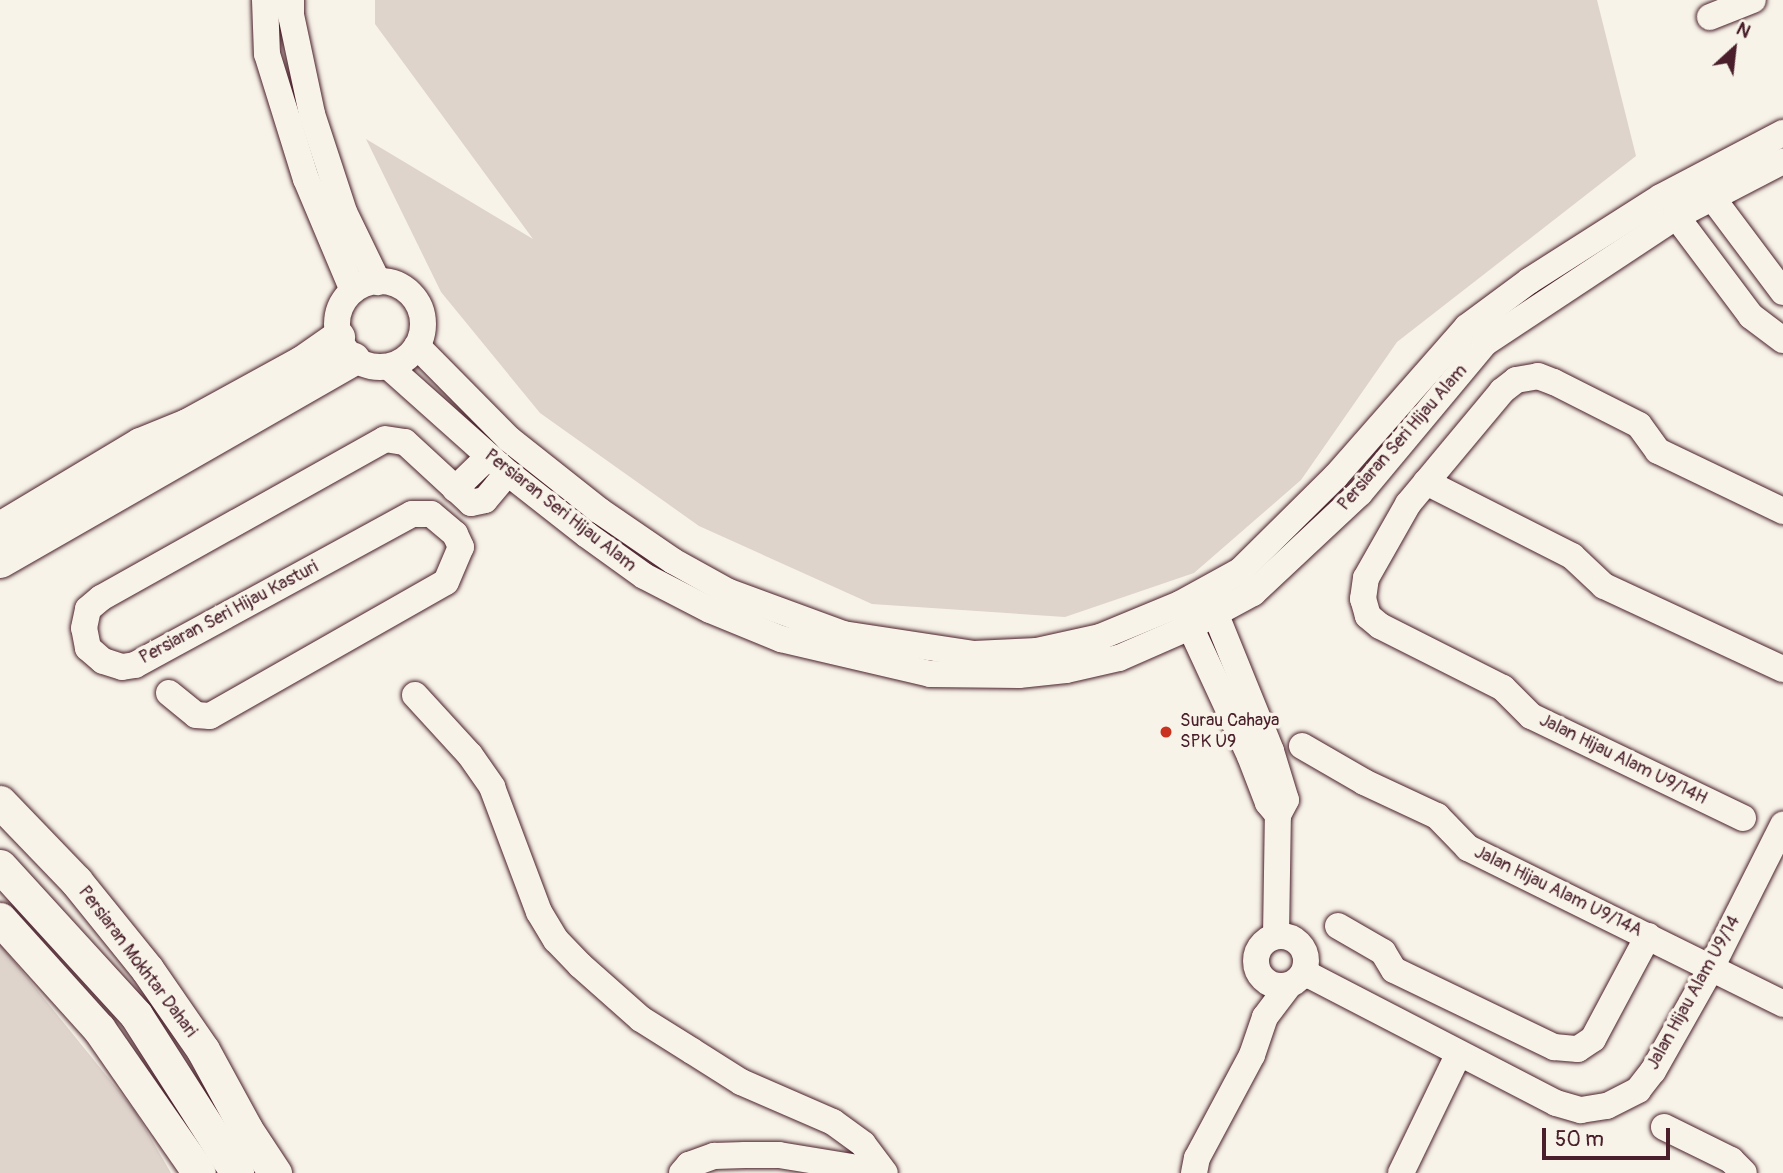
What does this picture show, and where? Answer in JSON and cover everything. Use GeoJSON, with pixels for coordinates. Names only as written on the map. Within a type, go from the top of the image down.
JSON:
{"type":"FeatureCollection","features":[{"type":"Feature","properties":{"kind":"main road"},"geometry":{"type":"LineString","coordinates":[[0,528],[140,444],[187,425],[302,362],[346,348]]}},
{"type":"Feature","properties":{"kind":"main road"},"geometry":{"type":"LineString","coordinates":[[0,561],[346,348]]}},
{"type":"Feature","properties":{"kind":"main road"},"geometry":{"type":"LineString","coordinates":[[0,543],[147,457],[187,425]]}},
{"type":"Feature","properties":{"kind":"main road","name":"Persiaran Mokhtar Dahari"},"geometry":{"type":"LineString","coordinates":[[0,802],[76,881],[147,969],[203,1050],[275,1173]]}},
{"type":"Feature","properties":{"kind":"main road","name":"Persiaran Mokhtar Dahari"},"geometry":{"type":"LineString","coordinates":[[0,866],[136,1015],[237,1173]]}},
{"type":"Feature","properties":{"kind":"main road"},"geometry":{"type":"LineString","coordinates":[[0,919],[99,1029],[199,1173]]}},
{"type":"Feature","properties":{"kind":"street"},"geometry":{"type":"LineString","coordinates":[[265,0],[267,54],[306,179],[352,291]]}},
{"type":"Feature","properties":{"kind":"street"},"geometry":{"type":"LineString","coordinates":[[291,0],[312,114],[344,212],[378,282]]}},
{"type":"Feature","properties":{"kind":"street"},"geometry":{"type":"LineString","coordinates":[[1710,17],[1753,0]]}},
{"type":"Feature","properties":{"kind":"street","name":"Persiaran Seri Hijau Alam"},"geometry":{"type":"LineString","coordinates":[[389,367],[498,465],[644,576],[710,610],[781,639],[930,674],[1019,675],[1066,670],[1119,658],[1185,615],[1211,602],[1336,476],[1467,327],[1529,281],[1704,187],[1783,133]]}},
{"type":"Feature","properties":{"kind":"street","name":"Persiaran Seri Hijau Alam"},"geometry":{"type":"LineString","coordinates":[[1704,187],[1783,161]]}},
{"type":"Feature","properties":{"kind":"street"},"geometry":{"type":"LineString","coordinates":[[1704,187],[1783,292]]}},
{"type":"Feature","properties":{"kind":"street"},"geometry":{"type":"LineString","coordinates":[[1669,207],[1751,316],[1783,340]]}},
{"type":"Feature","properties":{"kind":"street"},"geometry":{"type":"LineString","coordinates":[[378,282],[400,287],[416,302],[423,324],[417,346],[405,359],[389,367],[370,366],[346,348],[337,317],[352,291],[378,282]]}},
{"type":"Feature","properties":{"kind":"street","name":"Persiaran Seri Hijau Alam"},"geometry":{"type":"LineString","coordinates":[[417,346],[509,439],[600,512],[673,561],[729,592],[788,616],[843,634],[974,654],[1037,651],[1185,615]]}},
{"type":"Feature","properties":{"kind":"street","name":"Jalan Hijau Alam U9/14H"},"geometry":{"type":"LineString","coordinates":[[1743,818],[1531,716],[1503,688],[1380,626],[1368,616],[1363,598],[1367,578],[1408,504],[1502,391],[1516,380],[1538,376],[1639,425],[1658,451],[1783,511]]}},
{"type":"Feature","properties":{"kind":"street","name":"Persiaran Seri Hijau Kasturi"},"geometry":{"type":"LineString","coordinates":[[169,693],[196,715],[210,716],[446,582],[461,547],[455,534],[431,514],[412,514],[135,665],[122,667],[103,661],[88,648],[83,628],[88,609],[101,598],[385,439],[405,442],[471,503],[481,503],[498,465]]}},
{"type":"Feature","properties":{"kind":"street"},"geometry":{"type":"LineString","coordinates":[[1426,482],[1572,556],[1604,586],[1783,669]]}},
{"type":"Feature","properties":{"kind":"street"},"geometry":{"type":"LineString","coordinates":[[1211,602],[1286,800],[1278,815],[1276,936]]}},
{"type":"Feature","properties":{"kind":"street"},"geometry":{"type":"LineString","coordinates":[[1185,615],[1250,756],[1268,803],[1278,815]]}},
{"type":"Feature","properties":{"kind":"street"},"geometry":{"type":"LineString","coordinates":[[415,695],[470,755],[492,787],[539,912],[555,940],[641,1019],[741,1082],[833,1122],[863,1144],[884,1172]]}},
{"type":"Feature","properties":{"kind":"street","name":"Jalan Hijau Alam U9/14A"},"geometry":{"type":"LineString","coordinates":[[1302,746],[1364,782],[1437,816],[1468,848],[1783,1004]]}},
{"type":"Feature","properties":{"kind":"street","name":"Jalan Hijau Alam U9/14"},"geometry":{"type":"LineString","coordinates":[[1296,980],[1311,976],[1458,1055],[1556,1103],[1581,1110],[1607,1106],[1638,1090],[1653,1071],[1712,967],[1783,825]]}},
{"type":"Feature","properties":{"kind":"street"},"geometry":{"type":"LineString","coordinates":[[1338,926],[1383,952],[1394,970],[1554,1047],[1578,1049],[1593,1039],[1648,936]]}},
{"type":"Feature","properties":{"kind":"street"},"geometry":{"type":"LineString","coordinates":[[1194,1173],[1196,1158],[1252,1055],[1265,1017],[1266,992],[1255,964],[1259,947],[1276,936],[1290,937],[1303,949],[1306,966],[1265,1017]]}},
{"type":"Feature","properties":{"kind":"street"},"geometry":{"type":"LineString","coordinates":[[1258,973],[1271,984],[1296,980]]}},
{"type":"Feature","properties":{"kind":"street"},"geometry":{"type":"LineString","coordinates":[[1401,1173],[1458,1055]]}},
{"type":"Feature","properties":{"kind":"street"},"geometry":{"type":"LineString","coordinates":[[1664,1127],[1731,1160],[1744,1173]]}},
{"type":"Feature","properties":{"kind":"street"},"geometry":{"type":"LineString","coordinates":[[682,1173],[689,1165],[714,1156],[745,1155],[779,1155],[884,1172]]}},
{"type":"Feature","properties":{"kind":"shaded area"},"geometry":{"type":"Polygon","coordinates":[[[375,0],[1597,0],[1636,156],[1397,342],[1301,480],[1194,573],[1065,617],[872,604],[699,526],[540,413],[441,292],[366,139],[533,239],[375,24],[375,0]]]}},
{"type":"Feature","properties":{"kind":"shaded area"},"geometry":{"type":"Polygon","coordinates":[[[0,944],[135,1111],[171,1173],[0,1173],[0,944]]]}},
{"type":"Feature","properties":{"kind":"place","name":"Surau Cahaya SPK U9"},"geometry":{"type":"Point","coordinates":[1166,732]}}]}
